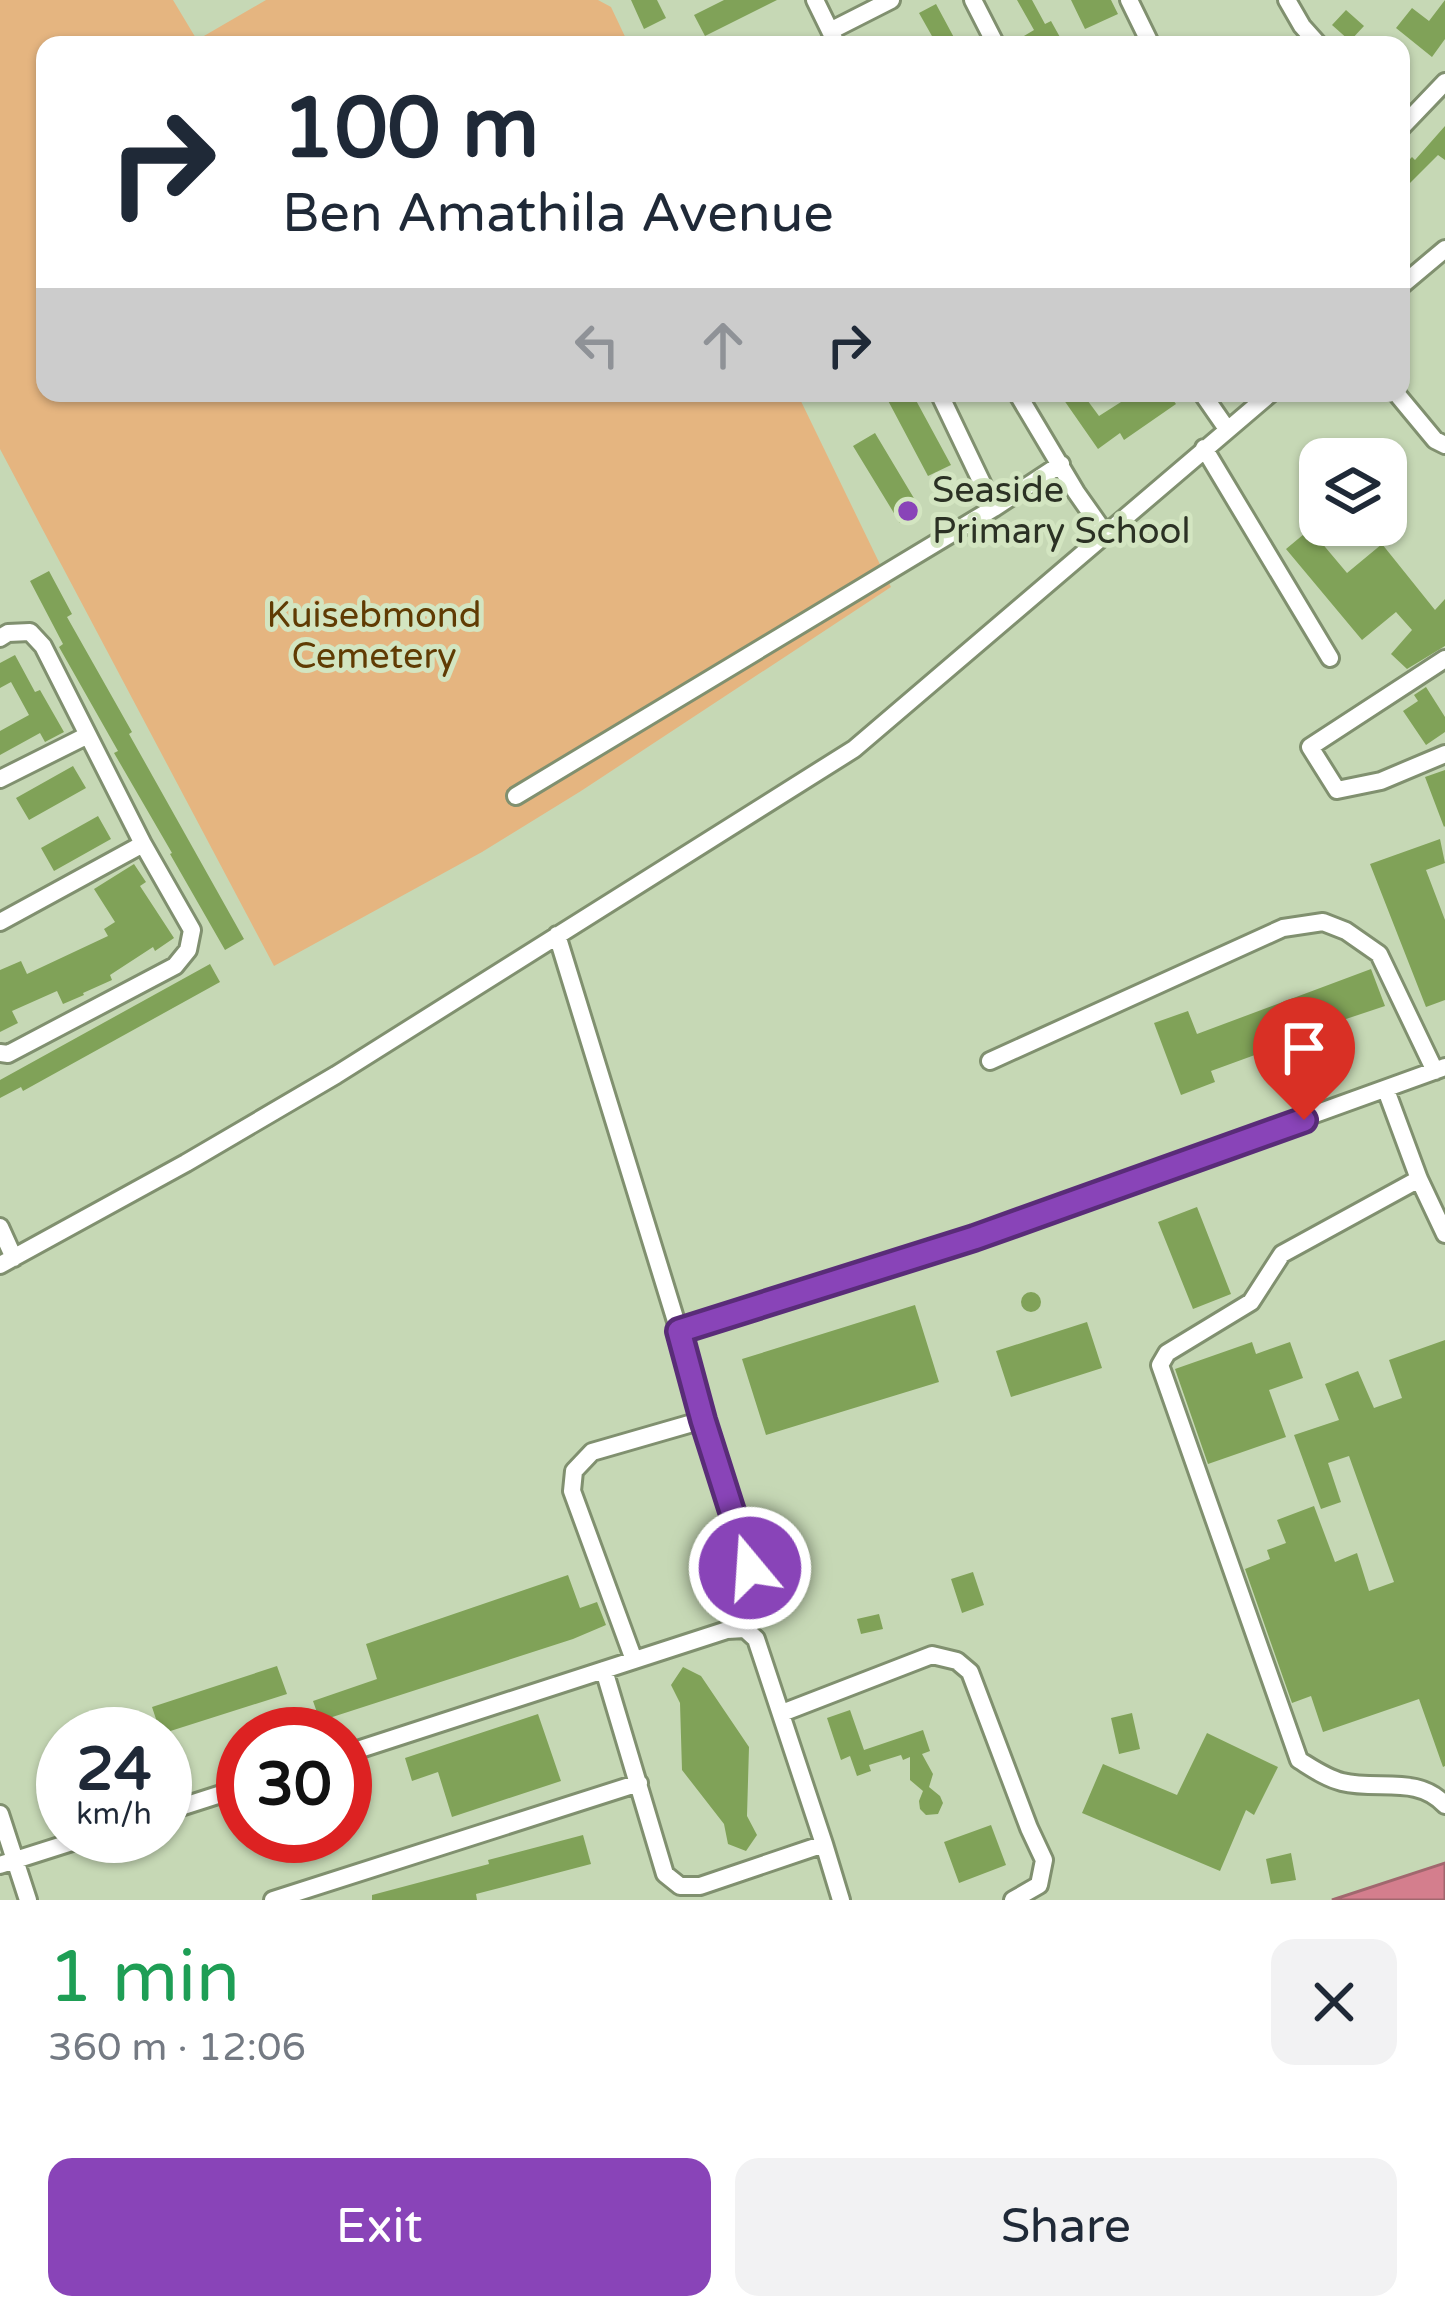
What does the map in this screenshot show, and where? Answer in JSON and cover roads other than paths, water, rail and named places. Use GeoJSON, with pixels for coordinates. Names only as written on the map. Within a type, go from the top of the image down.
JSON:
{"type":"FeatureCollection","features":[{"type":"Feature","properties":{"kind":"street"},"geometry":{"type":"LineString","coordinates":[[814,0],[832,36]]}},
{"type":"Feature","properties":{"kind":"street"},"geometry":{"type":"LineString","coordinates":[[836,36],[891,0]]}},
{"type":"Feature","properties":{"kind":"street"},"geometry":{"type":"LineString","coordinates":[[974,0],[992,36]]}},
{"type":"Feature","properties":{"kind":"street"},"geometry":{"type":"LineString","coordinates":[[1129,0],[1147,36]]}},
{"type":"Feature","properties":{"kind":"street"},"geometry":{"type":"LineString","coordinates":[[1287,0],[1311,36]]}},
{"type":"Feature","properties":{"kind":"street"},"geometry":{"type":"LineString","coordinates":[[1410,119],[1445,82]]}},
{"type":"Feature","properties":{"kind":"street"},"geometry":{"type":"LineString","coordinates":[[1410,278],[1445,249]]}},
{"type":"Feature","properties":{"kind":"street"},"geometry":{"type":"LineString","coordinates":[[943,402],[994,508]]}},
{"type":"Feature","properties":{"kind":"street"},"geometry":{"type":"LineString","coordinates":[[1022,402],[1107,536]]}},
{"type":"Feature","properties":{"kind":"street"},"geometry":{"type":"LineString","coordinates":[[1208,402],[1227,429]]}},
{"type":"Feature","properties":{"kind":"street"},"geometry":{"type":"LineString","coordinates":[[0,1227],[7,1262],[280,1108],[854,749],[1260,402]]}},
{"type":"Feature","properties":{"kind":"street"},"geometry":{"type":"LineString","coordinates":[[1403,402],[1435,440],[1445,445]]}},
{"type":"Feature","properties":{"kind":"street"},"geometry":{"type":"LineString","coordinates":[[1204,448],[1330,658]]}},
{"type":"Feature","properties":{"kind":"street"},"geometry":{"type":"LineString","coordinates":[[516,796],[1060,464]]}},
{"type":"Feature","properties":{"kind":"street"},"geometry":{"type":"LineString","coordinates":[[0,638],[30,632],[44,646],[143,844],[192,930],[188,950],[175,966],[8,1054],[0,1053]]}},
{"type":"Feature","properties":{"kind":"street"},"geometry":{"type":"LineString","coordinates":[[1445,658],[1310,747],[1337,790],[1381,782],[1445,754]]}},
{"type":"Feature","properties":{"kind":"street"},"geometry":{"type":"LineString","coordinates":[[0,779],[88,735]]}},
{"type":"Feature","properties":{"kind":"street"},"geometry":{"type":"LineString","coordinates":[[0,922],[143,844]]}},
{"type":"Feature","properties":{"kind":"street"},"geometry":{"type":"LineString","coordinates":[[679,1331],[974,1238],[1440,1069],[1379,954],[1324,922],[1283,928],[990,1061]]}},
{"type":"Feature","properties":{"kind":"street"},"geometry":{"type":"LineString","coordinates":[[557,935],[750,1568]]}},
{"type":"Feature","properties":{"kind":"street"},"geometry":{"type":"LineString","coordinates":[[1387,1090],[1445,1234]]}},
{"type":"Feature","properties":{"kind":"street"},"geometry":{"type":"LineString","coordinates":[[1419,1179],[1282,1254],[1251,1302],[1167,1354],[1160,1365],[1299,1760],[1345,1783],[1416,1786],[1435,1793],[1445,1804]]}},
{"type":"Feature","properties":{"kind":"street"},"geometry":{"type":"LineString","coordinates":[[634,1660],[572,1491],[574,1471],[592,1452],[703,1420]]}},
{"type":"Feature","properties":{"kind":"street"},"geometry":{"type":"LineString","coordinates":[[372,1745],[727,1630],[745,1629],[756,1639],[841,1900]]}},
{"type":"Feature","properties":{"kind":"street"},"geometry":{"type":"LineString","coordinates":[[782,1714],[932,1655],[957,1661],[970,1672],[1044,1860],[1039,1885],[1013,1900]]}},
{"type":"Feature","properties":{"kind":"street"},"geometry":{"type":"LineString","coordinates":[[604,1670],[665,1874],[680,1886],[700,1886],[824,1844]]}},
{"type":"Feature","properties":{"kind":"street"},"geometry":{"type":"LineString","coordinates":[[272,1900],[639,1783]]}},
{"type":"Feature","properties":{"kind":"street"},"geometry":{"type":"LineString","coordinates":[[0,1814],[8,1863],[28,1900]]}},
{"type":"Feature","properties":{"kind":"place","name":"Seaside Primary School"},"geometry":{"type":"Point","coordinates":[908,511]}},
{"type":"Feature","properties":{"kind":"park label","name":"Kuisebmond Cemetery"},"geometry":{"type":"Point","coordinates":[374,636]}}]}
